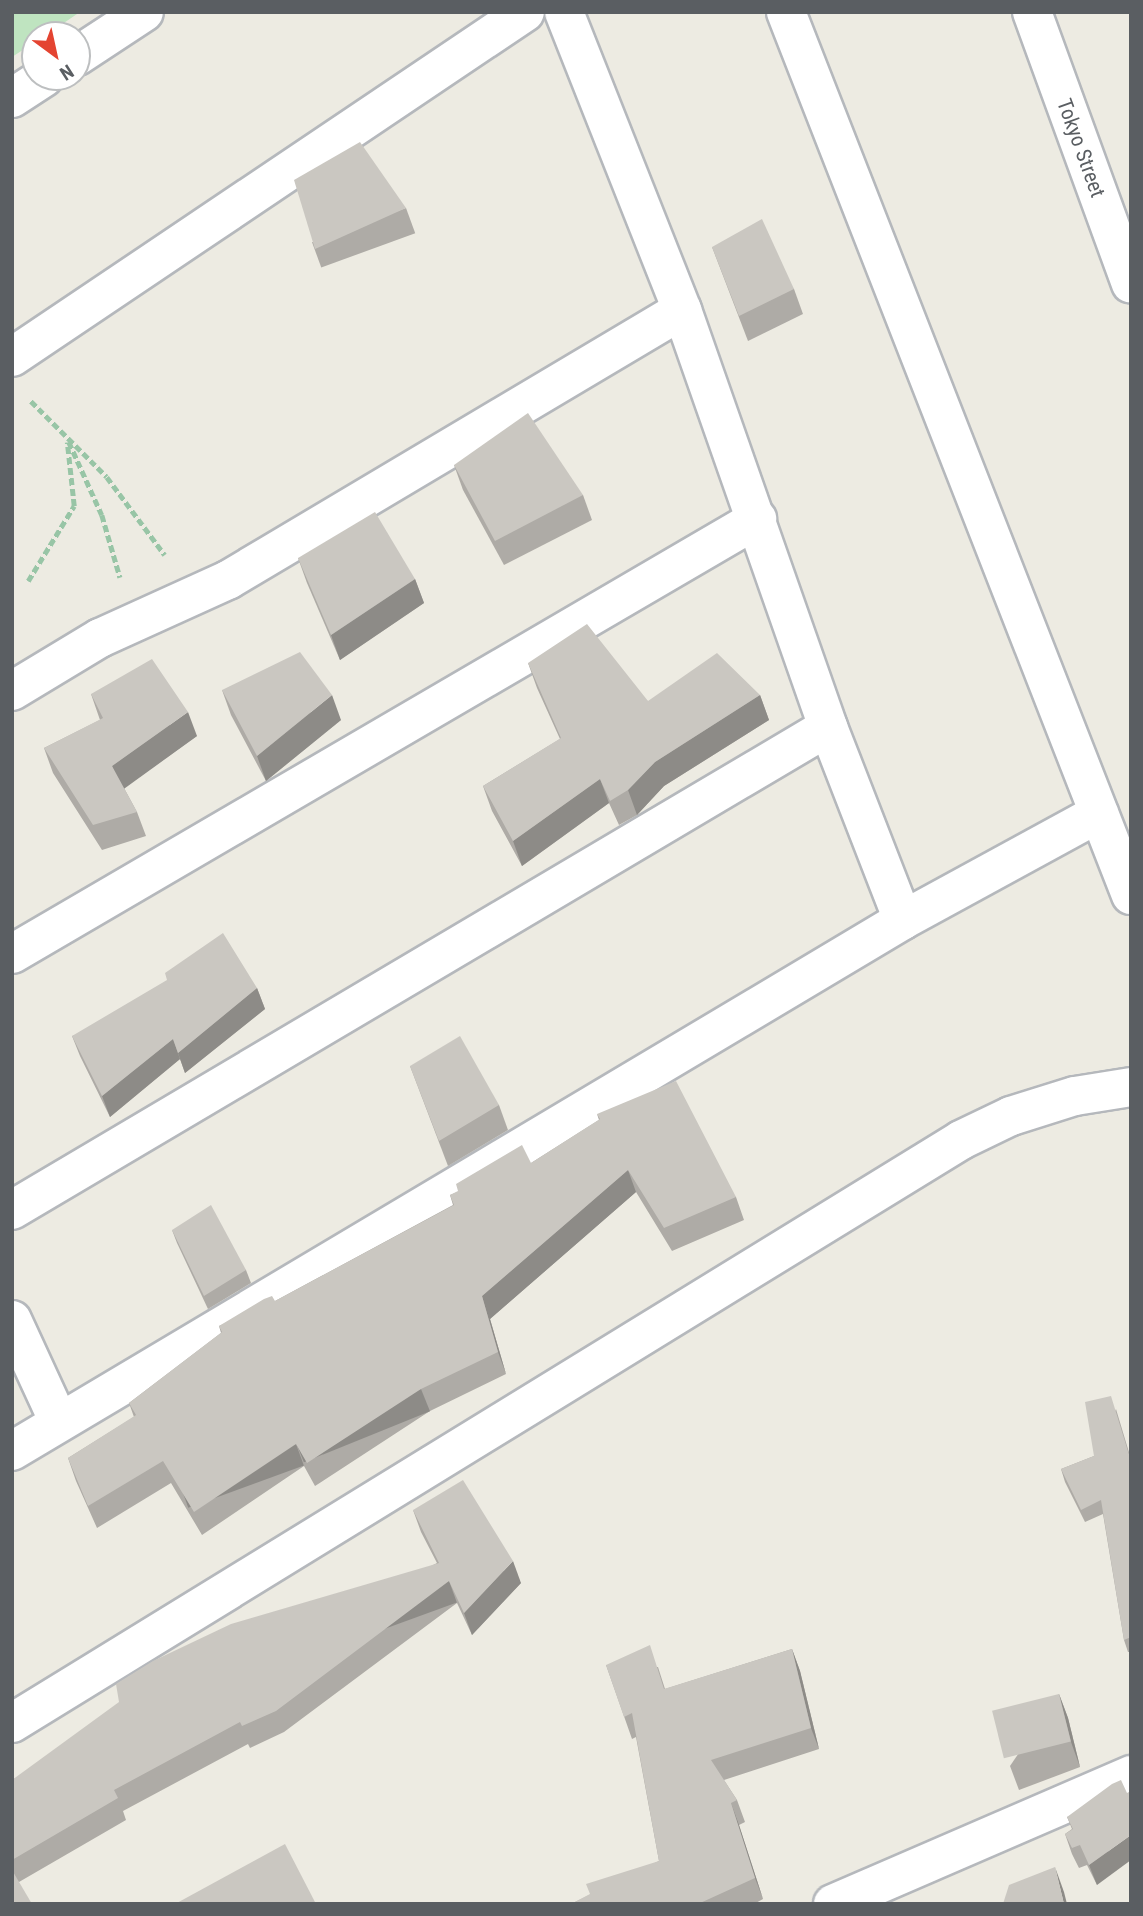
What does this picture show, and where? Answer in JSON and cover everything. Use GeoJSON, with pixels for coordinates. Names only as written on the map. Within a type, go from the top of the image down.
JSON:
{"type":"FeatureCollection","features":[{"type":"Feature","properties":{"kind":"street"},"geometry":{"type":"LineString","coordinates":[[91,47],[144,12]]}},
{"type":"Feature","properties":{"kind":"street"},"geometry":{"type":"LineString","coordinates":[[12,357],[525,12]]}},
{"type":"Feature","properties":{"kind":"street"},"geometry":{"type":"LineString","coordinates":[[564,12],[681,310],[828,726],[903,920]]}},
{"type":"Feature","properties":{"kind":"street"},"geometry":{"type":"LineString","coordinates":[[786,12],[1131,895]]}},
{"type":"Feature","properties":{"kind":"street","name":"Tokyo Street"},"geometry":{"type":"LineString","coordinates":[[1032,12],[1131,284]]}},
{"type":"Feature","properties":{"kind":"street"},"geometry":{"type":"LineString","coordinates":[[12,691],[35,674],[131,623],[228,580],[681,310]]}},
{"type":"Feature","properties":{"kind":"street"},"geometry":{"type":"LineString","coordinates":[[12,954],[757,519]]}},
{"type":"Feature","properties":{"kind":"street"},"geometry":{"type":"LineString","coordinates":[[12,1210],[828,726]]}},
{"type":"Feature","properties":{"kind":"street"},"geometry":{"type":"LineString","coordinates":[[12,1451],[58,1420],[903,920],[1099,813]]}},
{"type":"Feature","properties":{"kind":"street"},"geometry":{"type":"LineString","coordinates":[[12,1723],[961,1140],[1011,1116],[1075,1096],[1131,1087]]}},
{"type":"Feature","properties":{"kind":"street"},"geometry":{"type":"LineString","coordinates":[[12,1320],[58,1420]]}},
{"type":"Feature","properties":{"kind":"street"},"geometry":{"type":"LineString","coordinates":[[833,1904],[1131,1775]]}},
{"type":"Feature","properties":{"kind":"path"},"geometry":{"type":"LineString","coordinates":[[21,395],[107,477],[166,556],[228,580]]}},
{"type":"Feature","properties":{"kind":"path"},"geometry":{"type":"LineString","coordinates":[[28,581],[74,506],[67,438]]}},
{"type":"Feature","properties":{"kind":"path"},"geometry":{"type":"LineString","coordinates":[[67,438],[102,515],[131,623]]}},
{"type":"Feature","properties":{"kind":"green space"},"geometry":{"type":"Polygon","coordinates":[[[12,12],[80,12],[67,21],[21,21],[21,51],[12,57],[12,12]]]}},
{"type":"Feature","properties":{"kind":"building"},"geometry":{"type":"Polygon","coordinates":[[[360,142],[406,208],[315,249],[294,180],[360,142]]]}},
{"type":"Feature","properties":{"kind":"building"},"geometry":{"type":"Polygon","coordinates":[[[762,219],[794,289],[739,316],[712,247],[762,219]]]}},
{"type":"Feature","properties":{"kind":"building"},"geometry":{"type":"Polygon","coordinates":[[[528,413],[583,495],[495,541],[454,465],[528,413]]]}},
{"type":"Feature","properties":{"kind":"building"},"geometry":{"type":"Polygon","coordinates":[[[375,512],[415,579],[331,635],[298,558],[375,512]]]}},
{"type":"Feature","properties":{"kind":"building"},"geometry":{"type":"Polygon","coordinates":[[[587,624],[648,701],[717,653],[760,695],[655,762],[628,790],[610,801],[600,779],[513,841],[483,786],[561,738],[528,663],[587,624]]]}},
{"type":"Feature","properties":{"kind":"building"},"geometry":{"type":"Polygon","coordinates":[[[300,652],[332,695],[257,756],[222,690],[300,652]]]}},
{"type":"Feature","properties":{"kind":"building"},"geometry":{"type":"Polygon","coordinates":[[[152,659],[188,712],[112,766],[137,812],[93,825],[44,748],[103,718],[91,694],[152,659]]]}},
{"type":"Feature","properties":{"kind":"building"},"geometry":{"type":"Polygon","coordinates":[[[223,933],[257,988],[178,1053],[173,1039],[102,1096],[72,1036],[167,980],[165,973],[223,933]]]}},
{"type":"Feature","properties":{"kind":"building"},"geometry":{"type":"Polygon","coordinates":[[[460,1036],[499,1105],[439,1141],[410,1066],[460,1036]]]}},
{"type":"Feature","properties":{"kind":"building"},"geometry":{"type":"Polygon","coordinates":[[[676,1081],[736,1197],[664,1228],[628,1170],[482,1296],[498,1352],[421,1389],[307,1463],[296,1444],[194,1512],[163,1461],[88,1506],[68,1458],[136,1415],[129,1403],[222,1332],[219,1326],[264,1299],[272,1296],[275,1301],[454,1205],[450,1195],[458,1191],[456,1184],[522,1145],[531,1163],[600,1119],[597,1114],[676,1081]]]}},
{"type":"Feature","properties":{"kind":"building"},"geometry":{"type":"Polygon","coordinates":[[[211,1205],[246,1270],[204,1296],[172,1230],[211,1205]]]}},
{"type":"Feature","properties":{"kind":"building"},"geometry":{"type":"Polygon","coordinates":[[[1111,1396],[1131,1461],[1131,1637],[1124,1640],[1101,1500],[1081,1510],[1061,1469],[1094,1456],[1085,1402],[1111,1396]]]}},
{"type":"Feature","properties":{"kind":"building"},"geometry":{"type":"Polygon","coordinates":[[[463,1480],[513,1561],[464,1613],[449,1581],[276,1711],[242,1726],[240,1722],[114,1790],[118,1798],[12,1860],[12,1780],[119,1702],[116,1684],[153,1661],[231,1624],[439,1563],[413,1510],[463,1480]]]}},
{"type":"Feature","properties":{"kind":"building"},"geometry":{"type":"Polygon","coordinates":[[[650,1645],[664,1689],[792,1649],[811,1728],[711,1760],[737,1800],[731,1803],[755,1878],[698,1904],[571,1904],[590,1894],[586,1884],[659,1861],[632,1713],[624,1717],[606,1665],[650,1645]]]}},
{"type":"Feature","properties":{"kind":"building"},"geometry":{"type":"Polygon","coordinates":[[[1059,1694],[1071,1742],[1004,1758],[992,1711],[1059,1694]]]}},
{"type":"Feature","properties":{"kind":"building"},"geometry":{"type":"Polygon","coordinates":[[[1121,1780],[1127,1793],[1131,1791],[1131,1835],[1089,1865],[1080,1845],[1072,1848],[1065,1834],[1073,1829],[1067,1817],[1121,1780]]]}},
{"type":"Feature","properties":{"kind":"building"},"geometry":{"type":"Polygon","coordinates":[[[285,1844],[316,1904],[175,1904],[285,1844]]]}},
{"type":"Feature","properties":{"kind":"building"},"geometry":{"type":"Polygon","coordinates":[[[1055,1867],[1064,1904],[1003,1904],[1009,1885],[1055,1867]]]}},
{"type":"Feature","properties":{"kind":"building"},"geometry":{"type":"Polygon","coordinates":[[[12,1870],[32,1904],[12,1904],[12,1870]]]}}]}
